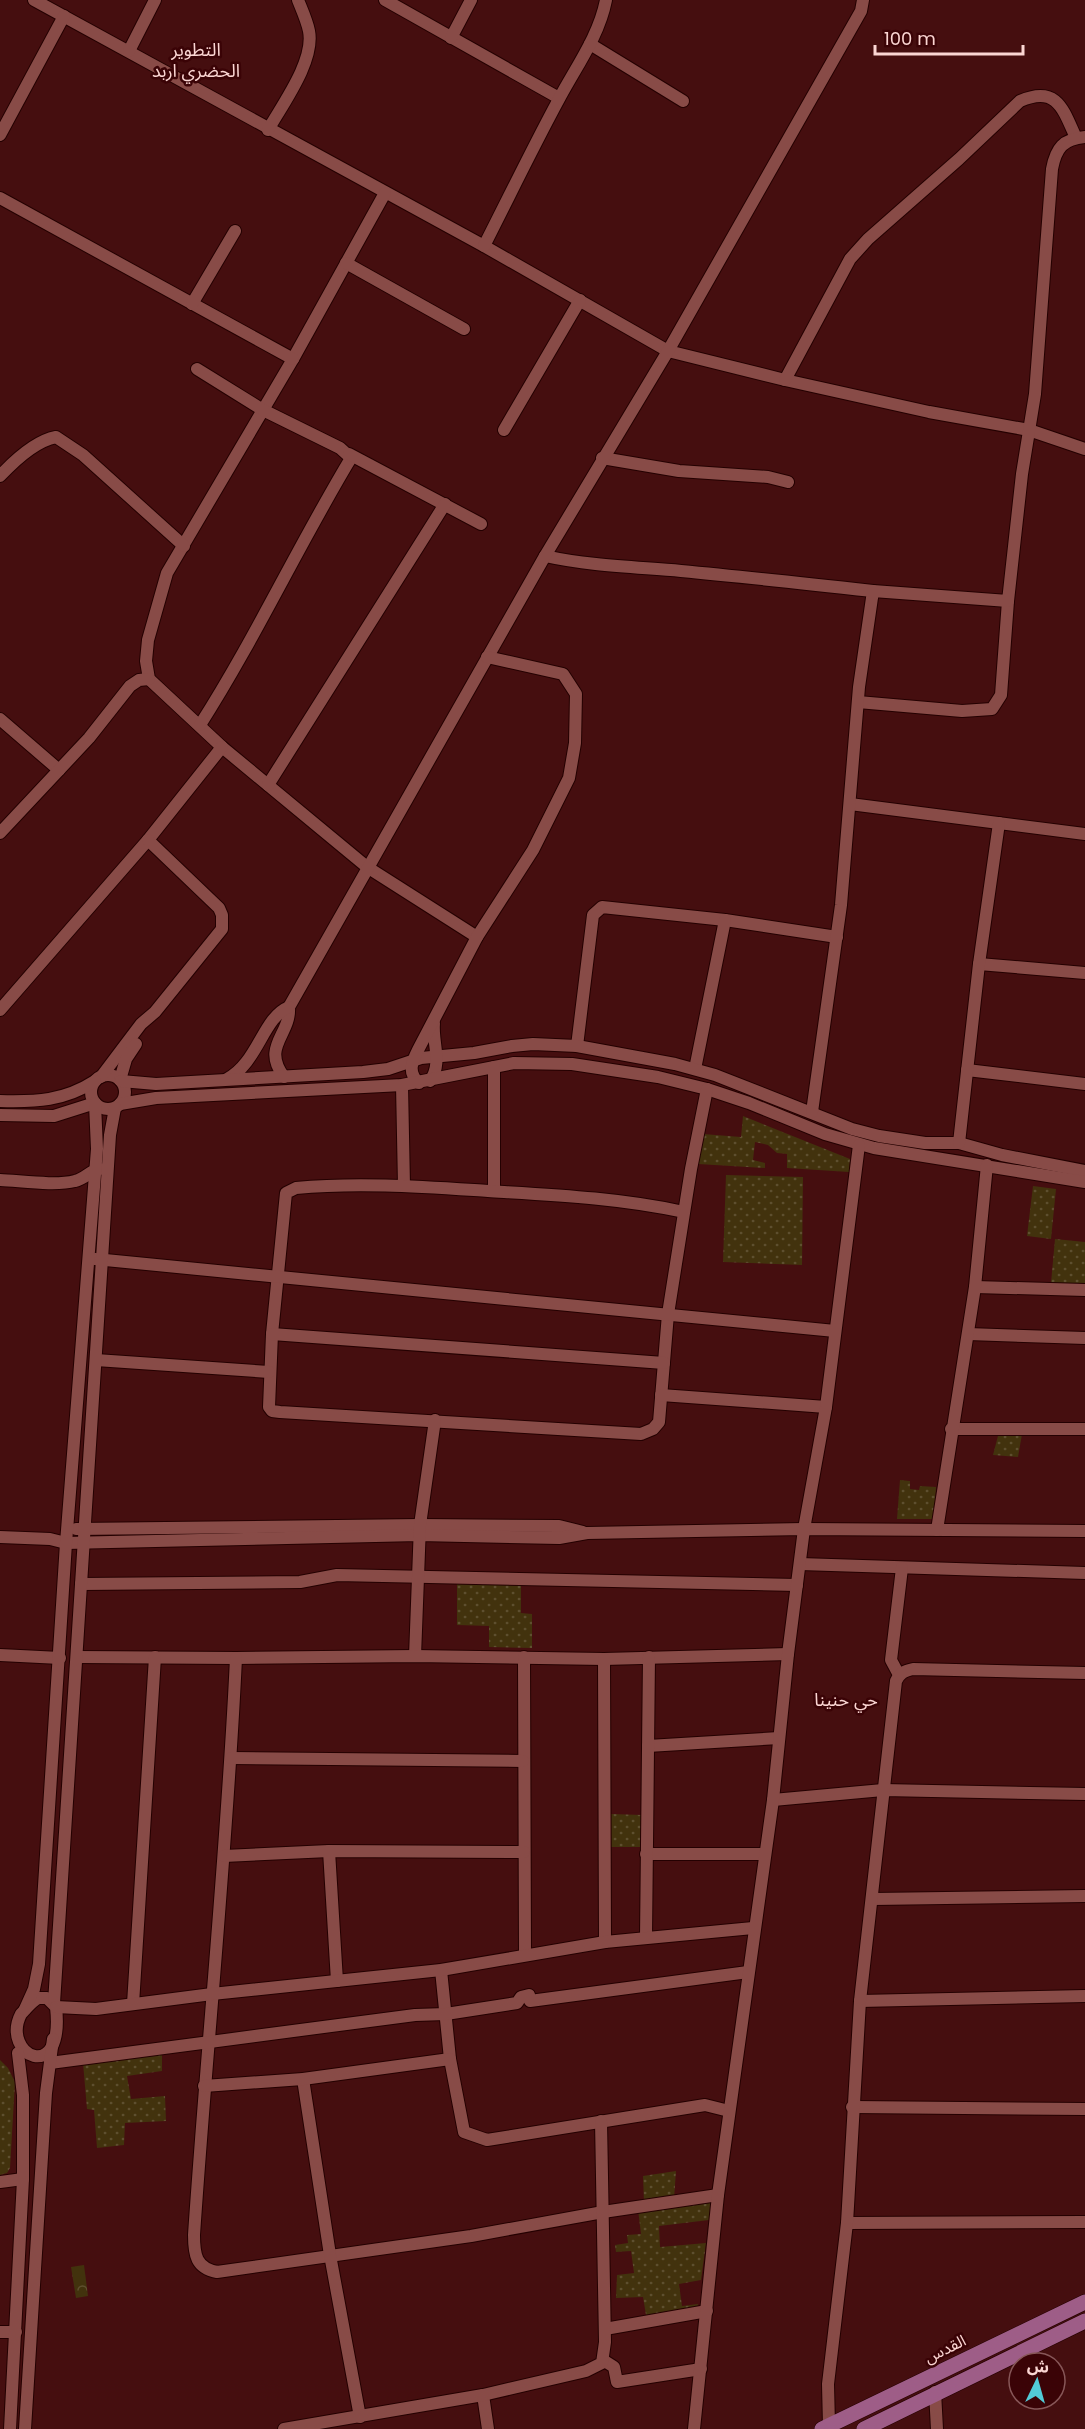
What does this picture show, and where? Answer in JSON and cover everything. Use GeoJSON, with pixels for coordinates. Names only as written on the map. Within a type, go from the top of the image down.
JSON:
{"type":"FeatureCollection","features":[{"type":"Feature","properties":{"kind":"main road","name":"القدس"},"geometry":{"type":"LineString","coordinates":[[825,2427],[1085,2302]]}},
{"type":"Feature","properties":{"kind":"main road"},"geometry":{"type":"LineString","coordinates":[[872,2427],[935,2392],[1085,2321]]}},
{"type":"Feature","properties":{"kind":"street"},"geometry":{"type":"LineString","coordinates":[[34,0],[268,130],[484,246],[668,351],[785,381],[929,412],[1029,430],[1085,448]]}},
{"type":"Feature","properties":{"kind":"street"},"geometry":{"type":"LineString","coordinates":[[129,51],[155,0]]}},
{"type":"Feature","properties":{"kind":"street"},"geometry":{"type":"LineString","coordinates":[[268,130],[296,80],[309,51],[309,32],[298,0]]}},
{"type":"Feature","properties":{"kind":"street"},"geometry":{"type":"LineString","coordinates":[[385,0],[559,98]]}},
{"type":"Feature","properties":{"kind":"street"},"geometry":{"type":"LineString","coordinates":[[451,38],[471,0]]}},
{"type":"Feature","properties":{"kind":"street"},"geometry":{"type":"LineString","coordinates":[[484,246],[559,98],[590,44],[603,15],[606,0]]}},
{"type":"Feature","properties":{"kind":"street"},"geometry":{"type":"LineString","coordinates":[[284,1077],[276,1064],[275,1048],[288,1018],[289,1007],[545,556],[668,351],[861,11],[862,0]]}},
{"type":"Feature","properties":{"kind":"street"},"geometry":{"type":"LineString","coordinates":[[0,135],[64,16]]}},
{"type":"Feature","properties":{"kind":"street"},"geometry":{"type":"LineString","coordinates":[[590,44],[683,101]]}},
{"type":"Feature","properties":{"kind":"street"},"geometry":{"type":"LineString","coordinates":[[785,381],[850,259],[868,239],[959,159],[1020,101],[1044,95],[1055,99],[1080,138],[1060,146],[1052,169],[1037,371],[1008,600],[1001,695],[992,709],[962,711],[858,702]]}},
{"type":"Feature","properties":{"kind":"street"},"geometry":{"type":"LineString","coordinates":[[385,193],[293,359],[166,573],[148,640],[146,661],[149,679],[222,747],[367,867],[477,937]]}},
{"type":"Feature","properties":{"kind":"street"},"geometry":{"type":"LineString","coordinates":[[0,198],[293,359]]}},
{"type":"Feature","properties":{"kind":"street"},"geometry":{"type":"LineString","coordinates":[[192,304],[236,231]]}},
{"type":"Feature","properties":{"kind":"street"},"geometry":{"type":"LineString","coordinates":[[346,263],[464,329]]}},
{"type":"Feature","properties":{"kind":"street"},"geometry":{"type":"LineString","coordinates":[[504,430],[580,300]]}},
{"type":"Feature","properties":{"kind":"street"},"geometry":{"type":"LineString","coordinates":[[197,369],[263,410],[482,524]]}},
{"type":"Feature","properties":{"kind":"street"},"geometry":{"type":"LineString","coordinates":[[0,476],[45,439],[56,437],[83,455],[184,546]]}},
{"type":"Feature","properties":{"kind":"street"},"geometry":{"type":"LineString","coordinates":[[200,725],[231,676],[311,524],[351,458],[349,454]]}},
{"type":"Feature","properties":{"kind":"street"},"geometry":{"type":"LineString","coordinates":[[602,458],[679,471],[768,477],[788,482]]}},
{"type":"Feature","properties":{"kind":"street"},"geometry":{"type":"LineString","coordinates":[[268,784],[445,504]]}},
{"type":"Feature","properties":{"kind":"street"},"geometry":{"type":"LineString","coordinates":[[545,556],[567,561],[638,569],[746,577],[873,591],[1008,600]]}},
{"type":"Feature","properties":{"kind":"street"},"geometry":{"type":"LineString","coordinates":[[812,1112],[837,937],[858,702],[873,591]]}},
{"type":"Feature","properties":{"kind":"street"},"geometry":{"type":"LineString","coordinates":[[424,1082],[411,1073],[413,1061],[477,937],[533,850],[569,778],[576,722],[576,694],[563,674],[487,657]]}},
{"type":"Feature","properties":{"kind":"street"},"geometry":{"type":"LineString","coordinates":[[0,833],[89,738],[130,686],[139,680],[149,679]]}},
{"type":"Feature","properties":{"kind":"street"},"geometry":{"type":"LineString","coordinates":[[0,719],[58,770]]}},
{"type":"Feature","properties":{"kind":"street"},"geometry":{"type":"LineString","coordinates":[[0,1010],[148,840],[222,747]]}},
{"type":"Feature","properties":{"kind":"street"},"geometry":{"type":"LineString","coordinates":[[850,804],[1085,834]]}},
{"type":"Feature","properties":{"kind":"street"},"geometry":{"type":"LineString","coordinates":[[957,1160],[966,1155],[959,1143],[979,964],[999,823]]}},
{"type":"Feature","properties":{"kind":"street"},"geometry":{"type":"LineString","coordinates":[[25,2429],[46,2093],[54,2033],[106,1200],[95,1104],[91,1092],[98,1078],[141,1024],[155,1012],[219,936],[223,922],[222,915],[214,902],[148,840]]}},
{"type":"Feature","properties":{"kind":"street"},"geometry":{"type":"LineString","coordinates":[[577,1046],[592,920],[598,909],[607,907],[725,920],[837,937]]}},
{"type":"Feature","properties":{"kind":"street"},"geometry":{"type":"LineString","coordinates":[[695,1069],[725,920]]}},
{"type":"Feature","properties":{"kind":"street"},"geometry":{"type":"LineString","coordinates":[[979,964],[1085,973]]}},
{"type":"Feature","properties":{"kind":"street"},"geometry":{"type":"LineString","coordinates":[[226,1079],[243,1068],[279,1012],[289,1007]]}},
{"type":"Feature","properties":{"kind":"street"},"geometry":{"type":"LineString","coordinates":[[9,2429],[23,2179],[23,2095],[9,2030],[34,1989],[39,1964],[66,1543],[93,1198],[117,1106],[125,1092],[120,1080],[126,1059],[151,1024],[155,1012]]}},
{"type":"Feature","properties":{"kind":"street"},"geometry":{"type":"LineString","coordinates":[[424,1082],[436,1069],[435,1019]]}},
{"type":"Feature","properties":{"kind":"street"},"geometry":{"type":"LineString","coordinates":[[0,1101],[57,1099],[71,1095],[98,1078],[114,1076],[120,1080],[156,1084],[284,1077],[376,1071],[436,1056],[533,1044],[577,1046],[695,1069],[735,1082],[852,1129],[879,1136],[924,1143],[959,1143],[1002,1155],[1085,1171]]}},
{"type":"Feature","properties":{"kind":"street"},"geometry":{"type":"LineString","coordinates":[[0,1115],[54,1116],[95,1104],[108,1109],[156,1098],[402,1085],[494,1066],[533,1062],[572,1064],[658,1077],[707,1089],[749,1102],[825,1134],[860,1145],[1085,1182]]}},
{"type":"Feature","properties":{"kind":"street"},"geometry":{"type":"LineString","coordinates":[[494,1066],[494,1191]]}},
{"type":"Feature","properties":{"kind":"street"},"geometry":{"type":"LineString","coordinates":[[967,1070],[1085,1084]]}},
{"type":"Feature","properties":{"kind":"street"},"geometry":{"type":"LineString","coordinates":[[402,1085],[404,1186]]}},
{"type":"Feature","properties":{"kind":"street"},"geometry":{"type":"LineString","coordinates":[[684,1212],[643,1203],[494,1191],[404,1186],[296,1188],[286,1193],[272,1334],[269,1407],[272,1411],[641,1434],[658,1425],[668,1314],[707,1089]]}},
{"type":"Feature","properties":{"kind":"street"},"geometry":{"type":"LineString","coordinates":[[957,1160],[948,1149],[959,1143]]}},
{"type":"Feature","properties":{"kind":"street"},"geometry":{"type":"LineString","coordinates":[[694,2425],[718,2195],[753,1928],[773,1800],[804,1529],[826,1407],[860,1145]]}},
{"type":"Feature","properties":{"kind":"street"},"geometry":{"type":"LineString","coordinates":[[937,1530],[975,1287],[987,1165]]}},
{"type":"Feature","properties":{"kind":"street"},"geometry":{"type":"LineString","coordinates":[[0,1180],[68,1182],[102,1169]]}},
{"type":"Feature","properties":{"kind":"street"},"geometry":{"type":"LineString","coordinates":[[68,1182],[82,1188],[93,1198],[106,1200]]}},
{"type":"Feature","properties":{"kind":"street"},"geometry":{"type":"LineString","coordinates":[[88,1258],[835,1331]]}},
{"type":"Feature","properties":{"kind":"street"},"geometry":{"type":"LineString","coordinates":[[975,1287],[1085,1290]]}},
{"type":"Feature","properties":{"kind":"street"},"geometry":{"type":"LineString","coordinates":[[272,1334],[664,1363]]}},
{"type":"Feature","properties":{"kind":"street"},"geometry":{"type":"LineString","coordinates":[[968,1334],[1085,1338]]}},
{"type":"Feature","properties":{"kind":"street"},"geometry":{"type":"LineString","coordinates":[[96,1360],[269,1372]]}},
{"type":"Feature","properties":{"kind":"street"},"geometry":{"type":"LineString","coordinates":[[661,1395],[826,1407]]}},
{"type":"Feature","properties":{"kind":"street"},"geometry":{"type":"LineString","coordinates":[[415,1656],[416,1577],[435,1420]]}},
{"type":"Feature","properties":{"kind":"street"},"geometry":{"type":"LineString","coordinates":[[951,1429],[1085,1429]]}},
{"type":"Feature","properties":{"kind":"street"},"geometry":{"type":"LineString","coordinates":[[50,1539],[68,1529],[420,1530],[559,1538],[587,1533],[804,1529],[1085,1531]]}},
{"type":"Feature","properties":{"kind":"street"},"geometry":{"type":"LineString","coordinates":[[0,1537],[50,1539],[66,1543],[420,1530]]}},
{"type":"Feature","properties":{"kind":"street"},"geometry":{"type":"LineString","coordinates":[[800,1564],[1085,1573]]}},
{"type":"Feature","properties":{"kind":"street"},"geometry":{"type":"LineString","coordinates":[[899,1675],[891,1660],[902,1568]]}},
{"type":"Feature","properties":{"kind":"street"},"geometry":{"type":"LineString","coordinates":[[81,1584],[300,1582],[338,1575],[797,1585]]}},
{"type":"Feature","properties":{"kind":"street"},"geometry":{"type":"LineString","coordinates":[[77,1657],[415,1656],[604,1659],[788,1654]]}},
{"type":"Feature","properties":{"kind":"street"},"geometry":{"type":"LineString","coordinates":[[0,1655],[60,1658]]}},
{"type":"Feature","properties":{"kind":"street"},"geometry":{"type":"LineString","coordinates":[[134,2004],[155,1657]]}},
{"type":"Feature","properties":{"kind":"street"},"geometry":{"type":"LineString","coordinates":[[524,1657],[525,1955]]}},
{"type":"Feature","properties":{"kind":"street"},"geometry":{"type":"LineString","coordinates":[[646,1937],[649,1657]]}},
{"type":"Feature","properties":{"kind":"street"},"geometry":{"type":"LineString","coordinates":[[236,1658],[224,1856],[207,2044],[194,2235],[196,2260],[200,2266],[208,2271],[217,2272],[471,2236],[603,2212],[718,2195]]}},
{"type":"Feature","properties":{"kind":"street"},"geometry":{"type":"LineString","coordinates":[[604,1659],[605,1942]]}},
{"type":"Feature","properties":{"kind":"street"},"geometry":{"type":"LineString","coordinates":[[825,2427],[847,2223],[860,2001],[873,1899],[894,1690],[899,1675],[913,1669],[1085,1672]]}},
{"type":"Feature","properties":{"kind":"street"},"geometry":{"type":"LineString","coordinates":[[648,1746],[779,1738]]}},
{"type":"Feature","properties":{"kind":"street"},"geometry":{"type":"LineString","coordinates":[[231,1758],[523,1761]]}},
{"type":"Feature","properties":{"kind":"street"},"geometry":{"type":"LineString","coordinates":[[773,1800],[883,1790],[1085,1794]]}},
{"type":"Feature","properties":{"kind":"street"},"geometry":{"type":"LineString","coordinates":[[224,1856],[329,1851],[524,1852]]}},
{"type":"Feature","properties":{"kind":"street"},"geometry":{"type":"LineString","coordinates":[[329,1851],[337,1981]]}},
{"type":"Feature","properties":{"kind":"street"},"geometry":{"type":"LineString","coordinates":[[646,1854],[765,1854]]}},
{"type":"Feature","properties":{"kind":"street"},"geometry":{"type":"LineString","coordinates":[[873,1899],[1085,1896]]}},
{"type":"Feature","properties":{"kind":"street"},"geometry":{"type":"LineString","coordinates":[[14,2051],[24,2056],[39,2056],[51,2046],[61,2019],[79,2010],[441,1971],[605,1942],[753,1928]]}},
{"type":"Feature","properties":{"kind":"street"},"geometry":{"type":"LineString","coordinates":[[441,1971],[450,2059],[464,2132],[469,2135],[487,2140],[705,2105],[729,2111]]}},
{"type":"Feature","properties":{"kind":"street"},"geometry":{"type":"LineString","coordinates":[[50,2063],[517,2003],[521,1997],[529,1995],[530,2001],[748,1972]]}},
{"type":"Feature","properties":{"kind":"street"},"geometry":{"type":"LineString","coordinates":[[860,2001],[1085,1996]]}},
{"type":"Feature","properties":{"kind":"street"},"geometry":{"type":"LineString","coordinates":[[18,2013],[38,1998],[47,1998],[55,2005],[79,2010]]}},
{"type":"Feature","properties":{"kind":"street"},"geometry":{"type":"LineString","coordinates":[[204,2086],[303,2079],[450,2059]]}},
{"type":"Feature","properties":{"kind":"street"},"geometry":{"type":"LineString","coordinates":[[303,2079],[330,2255],[360,2417]]}},
{"type":"Feature","properties":{"kind":"street"},"geometry":{"type":"LineString","coordinates":[[852,2108],[1085,2109]]}},
{"type":"Feature","properties":{"kind":"street"},"geometry":{"type":"LineString","coordinates":[[284,2429],[483,2395],[595,2368],[603,2360],[605,2329],[601,2121]]}},
{"type":"Feature","properties":{"kind":"street"},"geometry":{"type":"LineString","coordinates":[[0,2182],[23,2179]]}},
{"type":"Feature","properties":{"kind":"street"},"geometry":{"type":"LineString","coordinates":[[847,2223],[1085,2222]]}},
{"type":"Feature","properties":{"kind":"street"},"geometry":{"type":"LineString","coordinates":[[605,2329],[706,2311]]}},
{"type":"Feature","properties":{"kind":"street"},"geometry":{"type":"LineString","coordinates":[[0,2332],[16,2332]]}},
{"type":"Feature","properties":{"kind":"street"},"geometry":{"type":"LineString","coordinates":[[603,2360],[614,2367],[617,2382],[701,2369]]}},
{"type":"Feature","properties":{"kind":"street"},"geometry":{"type":"LineString","coordinates":[[935,2392],[937,2429]]}},
{"type":"Feature","properties":{"kind":"street"},"geometry":{"type":"LineString","coordinates":[[483,2395],[489,2429]]}},
{"type":"Feature","properties":{"kind":"green space"},"geometry":{"type":"Polygon","coordinates":[[[743,1116],[850,1159],[849,1172],[787,1168],[787,1154],[777,1153],[768,1145],[755,1142],[753,1160],[765,1163],[765,1168],[698,1164],[703,1134],[741,1137],[743,1116]]]}},
{"type":"Feature","properties":{"kind":"green space"},"geometry":{"type":"Polygon","coordinates":[[[726,1175],[803,1177],[802,1265],[723,1262],[726,1175]]]}},
{"type":"Feature","properties":{"kind":"green space"},"geometry":{"type":"Polygon","coordinates":[[[1033,1186],[1056,1189],[1051,1239],[1027,1236],[1033,1186]]]}},
{"type":"Feature","properties":{"kind":"green space"},"geometry":{"type":"Polygon","coordinates":[[[1055,1239],[1085,1242],[1085,1286],[1051,1283],[1055,1239]]]}},
{"type":"Feature","properties":{"kind":"green space"},"geometry":{"type":"Polygon","coordinates":[[[999,1432],[1022,1434],[1018,1457],[993,1455],[999,1432]]]}},
{"type":"Feature","properties":{"kind":"green space"},"geometry":{"type":"Polygon","coordinates":[[[900,1480],[910,1481],[910,1489],[919,1490],[920,1486],[936,1487],[934,1519],[897,1519],[900,1480]]]}},
{"type":"Feature","properties":{"kind":"green space"},"geometry":{"type":"Polygon","coordinates":[[[457,1583],[521,1584],[521,1613],[532,1614],[532,1648],[489,1647],[489,1626],[457,1625],[457,1583]]]}},
{"type":"Feature","properties":{"kind":"green space"},"geometry":{"type":"Polygon","coordinates":[[[611,1814],[643,1815],[642,1847],[610,1847],[611,1814]]]}},
{"type":"Feature","properties":{"kind":"green space"},"geometry":{"type":"Polygon","coordinates":[[[162,2052],[162,2071],[127,2076],[131,2099],[165,2096],[166,2121],[125,2123],[124,2145],[97,2148],[94,2110],[87,2109],[83,2063],[162,2052]]]}},
{"type":"Feature","properties":{"kind":"green space"},"geometry":{"type":"Polygon","coordinates":[[[0,2060],[8,2068],[15,2082],[10,2168],[7,2173],[0,2175],[0,2060]]]}},
{"type":"Feature","properties":{"kind":"green space"},"geometry":{"type":"Polygon","coordinates":[[[676,2171],[674,2199],[644,2202],[643,2176],[676,2171]]]}},
{"type":"Feature","properties":{"kind":"green space"},"geometry":{"type":"Polygon","coordinates":[[[711,2198],[709,2220],[659,2226],[660,2247],[706,2243],[701,2280],[679,2284],[682,2306],[698,2304],[697,2311],[647,2321],[643,2297],[616,2298],[617,2275],[634,2273],[631,2251],[616,2252],[615,2245],[628,2243],[627,2235],[641,2234],[638,2209],[711,2198]]]}},
{"type":"Feature","properties":{"kind":"green space"},"geometry":{"type":"Polygon","coordinates":[[[84,2265],[88,2296],[76,2298],[71,2267],[84,2265]]]}},
{"type":"Feature","properties":{"kind":"district","name":"التطوير الحضري اربد"},"geometry":{"type":"Point","coordinates":[196,59]}},
{"type":"Feature","properties":{"kind":"district","name":"حي حنينا"},"geometry":{"type":"Point","coordinates":[846,1699]}}]}
